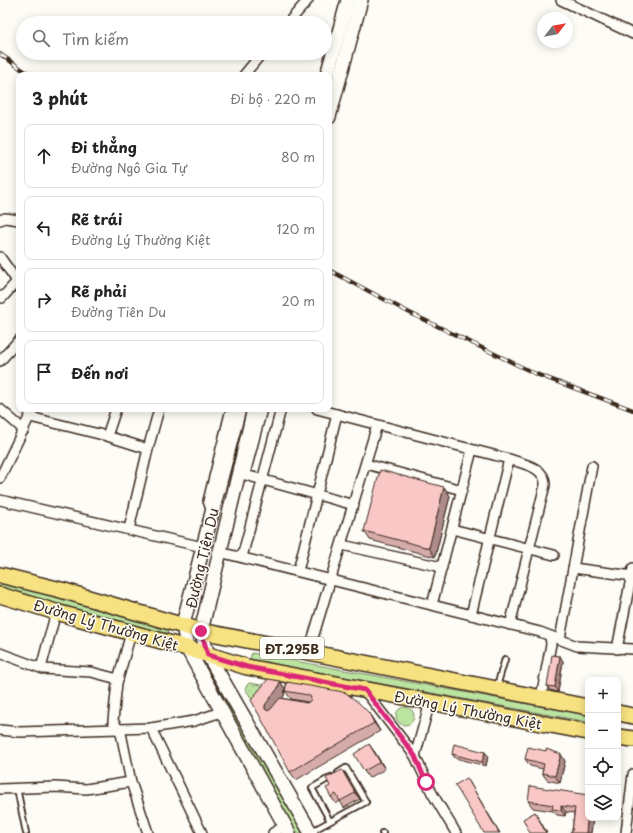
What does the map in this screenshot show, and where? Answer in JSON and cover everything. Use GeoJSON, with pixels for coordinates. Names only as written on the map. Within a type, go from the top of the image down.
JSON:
{"type":"FeatureCollection","features":[{"type":"Feature","properties":{"kind":"main road"},"geometry":{"type":"LineString","coordinates":[[332,57],[348,0]]}},
{"type":"Feature","properties":{"kind":"main road"},"geometry":{"type":"LineString","coordinates":[[332,105],[361,0]]}},
{"type":"Feature","properties":{"kind":"main road"},"geometry":{"type":"LineString","coordinates":[[328,72],[331,60]]}},
{"type":"Feature","properties":{"kind":"main road","name":"Đường Tiên Du"},"geometry":{"type":"LineString","coordinates":[[238,412],[182,624],[186,648],[287,830]]}},
{"type":"Feature","properties":{"kind":"main road","name":"Đường Tiên Du"},"geometry":{"type":"LineString","coordinates":[[253,412],[241,473],[219,552],[201,631],[208,655],[310,832]]}},
{"type":"Feature","properties":{"kind":"main road","name":"Đường Lý Thường Kiệt"},"geometry":{"type":"LineString","coordinates":[[0,575],[182,624],[201,631],[585,705]]}},
{"type":"Feature","properties":{"kind":"main road","name":"Đường Lý Thường Kiệt"},"geometry":{"type":"LineString","coordinates":[[0,595],[292,679],[365,690],[585,731]]}},
{"type":"Feature","properties":{"kind":"main road"},"geometry":{"type":"LineString","coordinates":[[621,714],[633,716]]}},
{"type":"Feature","properties":{"kind":"main road"},"geometry":{"type":"LineString","coordinates":[[621,737],[633,739]]}},
{"type":"Feature","properties":{"kind":"street"},"geometry":{"type":"LineString","coordinates":[[294,16],[308,0]]}},
{"type":"Feature","properties":{"kind":"street"},"geometry":{"type":"LineString","coordinates":[[561,0],[633,34]]}},
{"type":"Feature","properties":{"kind":"street"},"geometry":{"type":"LineString","coordinates":[[246,72],[256,60]]}},
{"type":"Feature","properties":{"kind":"street"},"geometry":{"type":"LineString","coordinates":[[2,217],[16,219]]}},
{"type":"Feature","properties":{"kind":"street"},"geometry":{"type":"LineString","coordinates":[[0,257],[16,277]]}},
{"type":"Feature","properties":{"kind":"street"},"geometry":{"type":"LineString","coordinates":[[0,296],[2,298],[16,282]]}},
{"type":"Feature","properties":{"kind":"street"},"geometry":{"type":"LineString","coordinates":[[0,361],[16,343]]}},
{"type":"Feature","properties":{"kind":"street"},"geometry":{"type":"LineString","coordinates":[[0,409],[24,430]]}},
{"type":"Feature","properties":{"kind":"street"},"geometry":{"type":"LineString","coordinates":[[107,436],[115,412]]}},
{"type":"Feature","properties":{"kind":"street"},"geometry":{"type":"LineString","coordinates":[[129,529],[158,412]]}},
{"type":"Feature","properties":{"kind":"street"},"geometry":{"type":"LineString","coordinates":[[212,513],[208,501],[230,412]]}},
{"type":"Feature","properties":{"kind":"street"},"geometry":{"type":"LineString","coordinates":[[261,412],[241,473],[354,505]]}},
{"type":"Feature","properties":{"kind":"street"},"geometry":{"type":"LineString","coordinates":[[242,557],[280,412]]}},
{"type":"Feature","properties":{"kind":"street"},"geometry":{"type":"LineString","coordinates":[[329,412],[509,459],[530,466],[541,472],[545,478],[510,625]]}},
{"type":"Feature","properties":{"kind":"street"},"geometry":{"type":"LineString","coordinates":[[0,478],[31,413],[148,449]]}},
{"type":"Feature","properties":{"kind":"street"},"geometry":{"type":"LineString","coordinates":[[298,571],[337,414]]}},
{"type":"Feature","properties":{"kind":"street"},"geometry":{"type":"LineString","coordinates":[[309,651],[332,580],[377,425]]}},
{"type":"Feature","properties":{"kind":"street"},"geometry":{"type":"LineString","coordinates":[[432,605],[472,450]]}},
{"type":"Feature","properties":{"kind":"street"},"geometry":{"type":"LineString","coordinates":[[471,615],[509,459]]}},
{"type":"Feature","properties":{"kind":"street"},"geometry":{"type":"LineString","coordinates":[[366,464],[462,490]]}},
{"type":"Feature","properties":{"kind":"street"},"geometry":{"type":"LineString","coordinates":[[560,639],[592,466]]}},
{"type":"Feature","properties":{"kind":"street"},"geometry":{"type":"LineString","coordinates":[[0,500],[129,529],[203,548]]}},
{"type":"Feature","properties":{"kind":"street"},"geometry":{"type":"LineString","coordinates":[[452,529],[554,556]]}},
{"type":"Feature","properties":{"kind":"street"},"geometry":{"type":"LineString","coordinates":[[342,545],[442,567]]}},
{"type":"Feature","properties":{"kind":"street"},"geometry":{"type":"LineString","coordinates":[[219,552],[510,625],[560,639],[577,646],[633,649]]}},
{"type":"Feature","properties":{"kind":"street"},"geometry":{"type":"LineString","coordinates":[[573,568],[632,574],[617,649]]}},
{"type":"Feature","properties":{"kind":"street"},"geometry":{"type":"LineString","coordinates":[[41,668],[56,612]]}},
{"type":"Feature","properties":{"kind":"street"},"geometry":{"type":"LineString","coordinates":[[131,633],[118,679],[113,721],[121,733],[131,782],[148,833]]}},
{"type":"Feature","properties":{"kind":"street"},"geometry":{"type":"LineString","coordinates":[[541,697],[551,644],[550,636]]}},
{"type":"Feature","properties":{"kind":"street"},"geometry":{"type":"LineString","coordinates":[[0,654],[41,668],[91,672],[118,679]]}},
{"type":"Feature","properties":{"kind":"street"},"geometry":{"type":"LineString","coordinates":[[365,690],[415,756],[432,793],[456,833]]}},
{"type":"Feature","properties":{"kind":"street"},"geometry":{"type":"LineString","coordinates":[[415,756],[430,702]]}},
{"type":"Feature","properties":{"kind":"street"},"geometry":{"type":"LineString","coordinates":[[0,730],[20,732],[151,728],[194,721],[221,712]]}},
{"type":"Feature","properties":{"kind":"street"},"geometry":{"type":"LineString","coordinates":[[151,728],[202,833]]}},
{"type":"Feature","properties":{"kind":"street"},"geometry":{"type":"LineString","coordinates":[[626,833],[633,774]]}},
{"type":"Feature","properties":{"kind":"street"},"geometry":{"type":"LineString","coordinates":[[0,789],[55,787],[86,790],[131,782]]}},
{"type":"Feature","properties":{"kind":"street"},"geometry":{"type":"LineString","coordinates":[[273,833],[287,830]]}},
{"type":"Feature","properties":{"kind":"lane"},"geometry":{"type":"LineString","coordinates":[[496,689],[505,659]]}},
{"type":"Feature","properties":{"kind":"lane"},"geometry":{"type":"LineString","coordinates":[[310,832],[366,802],[346,768],[312,788],[330,821]]}},
{"type":"Feature","properties":{"kind":"lane"},"geometry":{"type":"LineString","coordinates":[[17,788],[26,833]]}},
{"type":"Feature","properties":{"kind":"green space"},"geometry":{"type":"Polygon","coordinates":[[[0,579],[168,628],[169,631],[163,634],[69,609],[0,588],[0,579]]]}},
{"type":"Feature","properties":{"kind":"green space"},"geometry":{"type":"Polygon","coordinates":[[[252,653],[585,714],[585,721],[252,660],[250,658],[252,653]]]}},
{"type":"Feature","properties":{"kind":"green space"},"geometry":{"type":"Polygon","coordinates":[[[249,683],[273,687],[257,708],[245,688],[249,683]]]}},
{"type":"Feature","properties":{"kind":"green space"},"geometry":{"type":"Polygon","coordinates":[[[220,688],[306,833],[296,833],[223,704],[216,690],[220,688]]]}},
{"type":"Feature","properties":{"kind":"green space"},"geometry":{"type":"Polygon","coordinates":[[[405,707],[411,710],[414,716],[411,722],[405,725],[399,722],[396,716],[399,710],[405,707]]]}},
{"type":"Feature","properties":{"kind":"building"},"geometry":{"type":"Polygon","coordinates":[[[380,470],[444,487],[429,548],[364,531],[380,470]]]}},
{"type":"Feature","properties":{"kind":"building"},"geometry":{"type":"Polygon","coordinates":[[[552,655],[560,656],[555,687],[547,686],[552,655]]]}},
{"type":"Feature","properties":{"kind":"building"},"geometry":{"type":"Polygon","coordinates":[[[268,679],[280,681],[278,688],[265,705],[265,709],[268,711],[280,698],[307,703],[310,701],[311,697],[308,695],[285,691],[287,682],[346,693],[369,713],[374,723],[290,772],[251,700],[268,679]]]}},
{"type":"Feature","properties":{"kind":"building"},"geometry":{"type":"Polygon","coordinates":[[[369,744],[380,762],[364,771],[354,754],[369,744]]]}},
{"type":"Feature","properties":{"kind":"building"},"geometry":{"type":"Polygon","coordinates":[[[454,744],[485,752],[482,762],[452,754],[454,744]]]}},
{"type":"Feature","properties":{"kind":"building"},"geometry":{"type":"Polygon","coordinates":[[[528,747],[546,751],[546,749],[561,754],[555,776],[542,773],[544,764],[525,759],[528,747]]]}},
{"type":"Feature","properties":{"kind":"building"},"geometry":{"type":"Polygon","coordinates":[[[342,770],[355,793],[340,801],[336,794],[331,797],[326,788],[330,786],[326,778],[342,770]]]}},
{"type":"Feature","properties":{"kind":"building"},"geometry":{"type":"Polygon","coordinates":[[[467,778],[499,833],[484,833],[455,785],[467,778]]]}},
{"type":"Feature","properties":{"kind":"building"},"geometry":{"type":"Polygon","coordinates":[[[530,786],[585,795],[585,821],[587,821],[586,833],[569,833],[572,831],[575,808],[561,806],[561,810],[552,809],[553,805],[528,801],[530,786]]]}},
{"type":"Feature","properties":{"kind":"building"},"geometry":{"type":"Polygon","coordinates":[[[535,812],[546,833],[530,833],[523,819],[535,812]]]}},
{"type":"Feature","properties":{"kind":"railway"},"geometry":{"type":"LineString","coordinates":[[0,54],[26,72]]}},
{"type":"Feature","properties":{"kind":"railway"},"geometry":{"type":"LineString","coordinates":[[332,272],[408,312],[536,374],[633,410]]}},
{"type":"Feature","properties":{"kind":"route"},"geometry":{"type":"LineString","coordinates":[[201,631],[208,655],[247,667],[365,690],[415,756],[426,782]]}}]}
